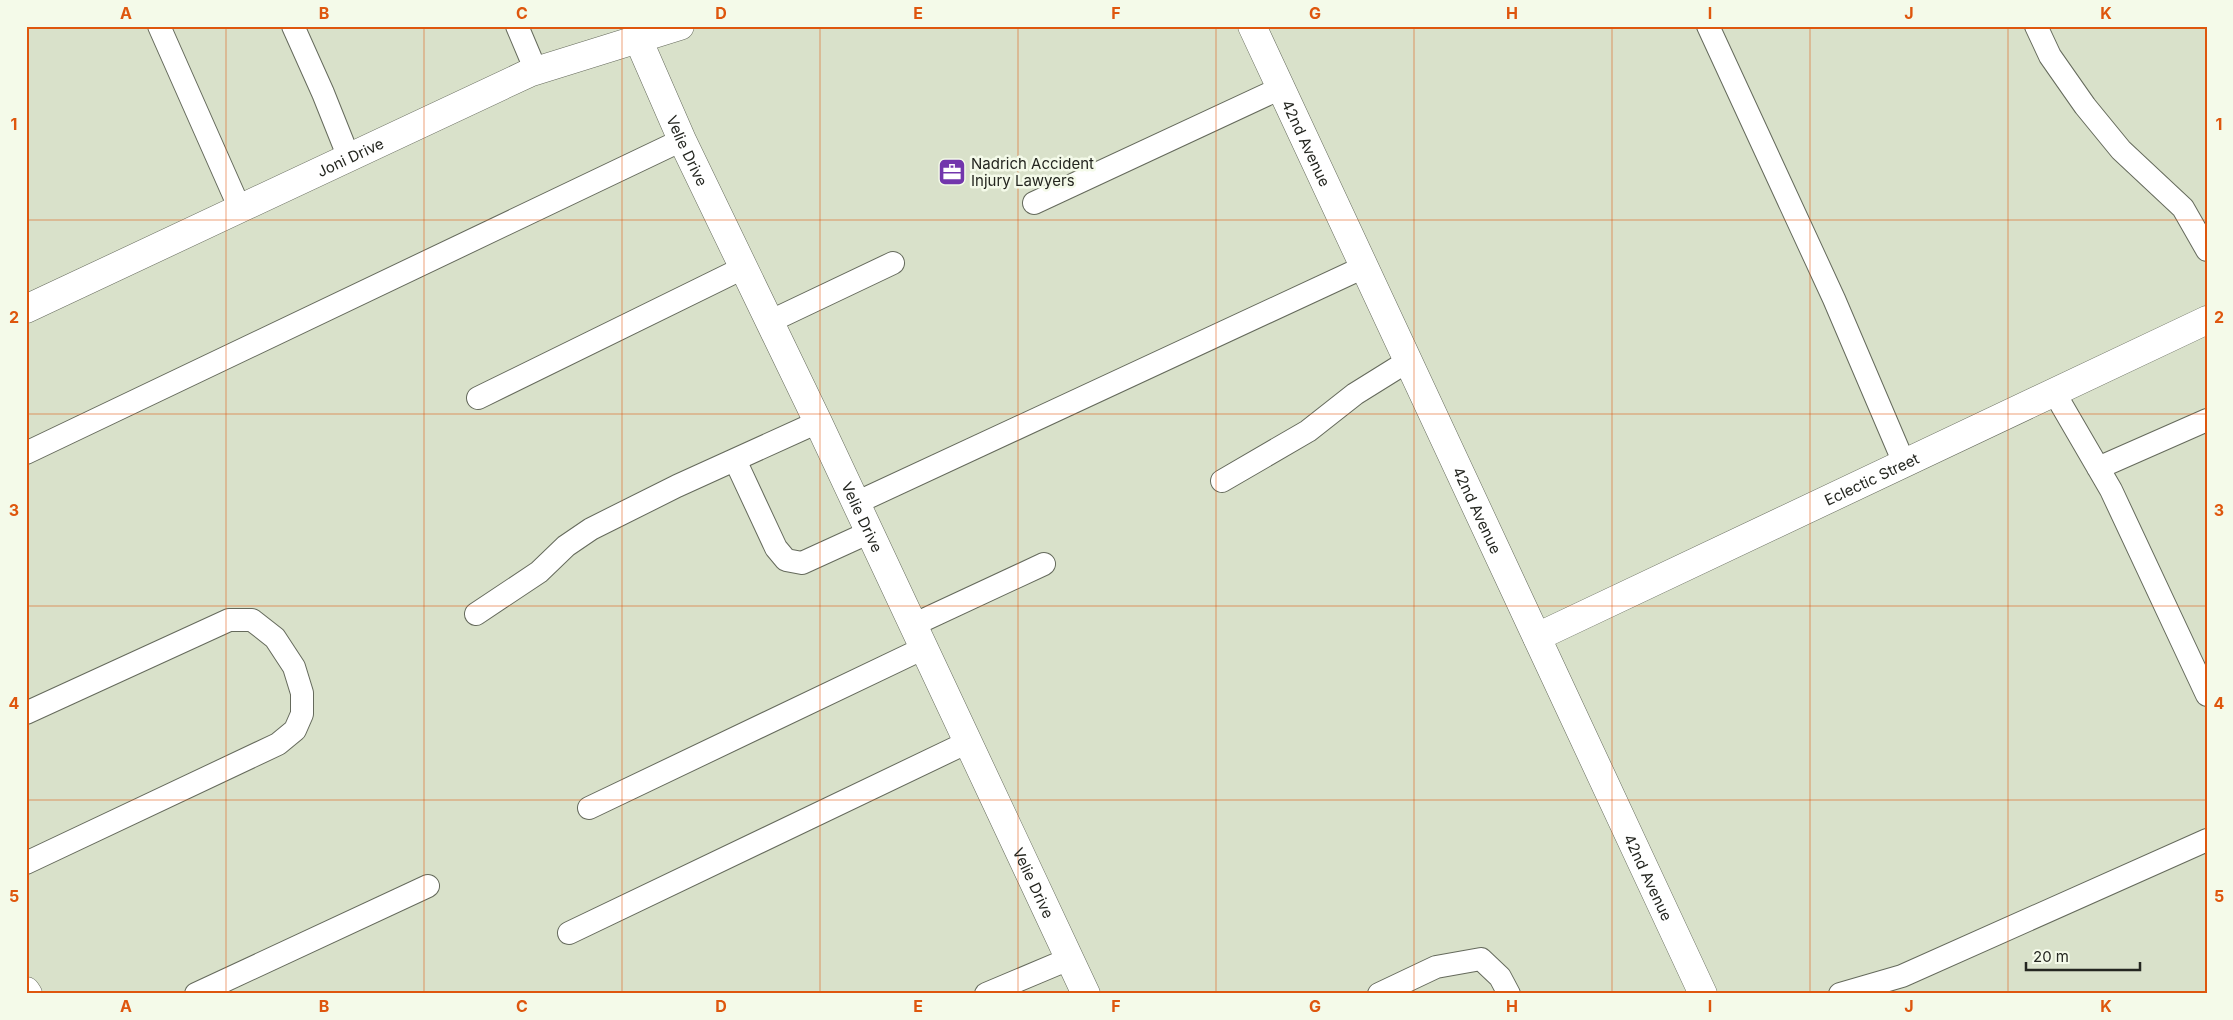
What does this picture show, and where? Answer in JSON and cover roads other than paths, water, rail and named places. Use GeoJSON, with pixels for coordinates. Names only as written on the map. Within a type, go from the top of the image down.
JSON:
{"type":"FeatureCollection","features":[{"type":"Feature","properties":{"kind":"street","name":"Joni Drive"},"geometry":{"type":"LineString","coordinates":[[26,309],[536,71],[680,26]]}},
{"type":"Feature","properties":{"kind":"street","name":"42nd Avenue"},"geometry":{"type":"LineString","coordinates":[[1252,26],[1703,994]]}},
{"type":"Feature","properties":{"kind":"street","name":"Velie Drive"},"geometry":{"type":"LineString","coordinates":[[638,39],[682,140],[771,321],[1086,994]]}},
{"type":"Feature","properties":{"kind":"street","name":"Eclectic Street"},"geometry":{"type":"LineString","coordinates":[[1537,637],[2207,320]]}},
{"type":"Feature","properties":{"kind":"lane"},"geometry":{"type":"LineString","coordinates":[[159,26],[240,209]]}},
{"type":"Feature","properties":{"kind":"lane"},"geometry":{"type":"LineString","coordinates":[[293,26],[349,158]]}},
{"type":"Feature","properties":{"kind":"lane"},"geometry":{"type":"LineString","coordinates":[[517,26],[536,71]]}},
{"type":"Feature","properties":{"kind":"lane"},"geometry":{"type":"LineString","coordinates":[[1708,26],[1834,299],[1904,463]]}},
{"type":"Feature","properties":{"kind":"lane"},"geometry":{"type":"LineString","coordinates":[[2036,26],[2050,56],[2085,106],[2121,150],[2183,208],[2207,250]]}},
{"type":"Feature","properties":{"kind":"lane"},"geometry":{"type":"LineString","coordinates":[[1034,203],[1281,88]]}},
{"type":"Feature","properties":{"kind":"lane"},"geometry":{"type":"LineString","coordinates":[[26,453],[682,140]]}},
{"type":"Feature","properties":{"kind":"lane"},"geometry":{"type":"LineString","coordinates":[[771,321],[893,263]]}},
{"type":"Feature","properties":{"kind":"lane"},"geometry":{"type":"LineString","coordinates":[[478,398],[745,267]]}},
{"type":"Feature","properties":{"kind":"lane"},"geometry":{"type":"LineString","coordinates":[[856,503],[1364,268]]}},
{"type":"Feature","properties":{"kind":"lane"},"geometry":{"type":"LineString","coordinates":[[1222,481],[1308,432],[1355,394],[1408,361]]}},
{"type":"Feature","properties":{"kind":"lane"},"geometry":{"type":"LineString","coordinates":[[2054,392],[2111,490],[2207,695]]}},
{"type":"Feature","properties":{"kind":"lane"},"geometry":{"type":"LineString","coordinates":[[2098,468],[2207,420]]}},
{"type":"Feature","properties":{"kind":"lane"},"geometry":{"type":"LineString","coordinates":[[476,614],[539,572],[566,546],[590,529],[818,422]]}},
{"type":"Feature","properties":{"kind":"lane"},"geometry":{"type":"LineString","coordinates":[[734,460],[776,548],[786,560],[802,563],[870,532]]}},
{"type":"Feature","properties":{"kind":"lane"},"geometry":{"type":"LineString","coordinates":[[589,808],[918,636],[1044,564]]}},
{"type":"Feature","properties":{"kind":"lane"},"geometry":{"type":"LineString","coordinates":[[26,712],[229,620],[252,620],[275,638],[294,667],[302,693],[302,714],[295,730],[278,744],[26,863]]}},
{"type":"Feature","properties":{"kind":"lane"},"geometry":{"type":"LineString","coordinates":[[569,933],[968,742]]}},
{"type":"Feature","properties":{"kind":"lane"},"geometry":{"type":"LineString","coordinates":[[1840,994],[1902,976],[2207,840]]}},
{"type":"Feature","properties":{"kind":"lane"},"geometry":{"type":"LineString","coordinates":[[196,994],[428,886]]}},
{"type":"Feature","properties":{"kind":"lane"},"geometry":{"type":"LineString","coordinates":[[986,994],[1069,958]]}},
{"type":"Feature","properties":{"kind":"lane"},"geometry":{"type":"LineString","coordinates":[[1379,994],[1436,967],[1481,959],[1500,977],[1509,994]]}},
{"type":"Feature","properties":{"kind":"place","name":"Nadrich Accident Injury Lawyers"},"geometry":{"type":"Point","coordinates":[952,172]}}]}
